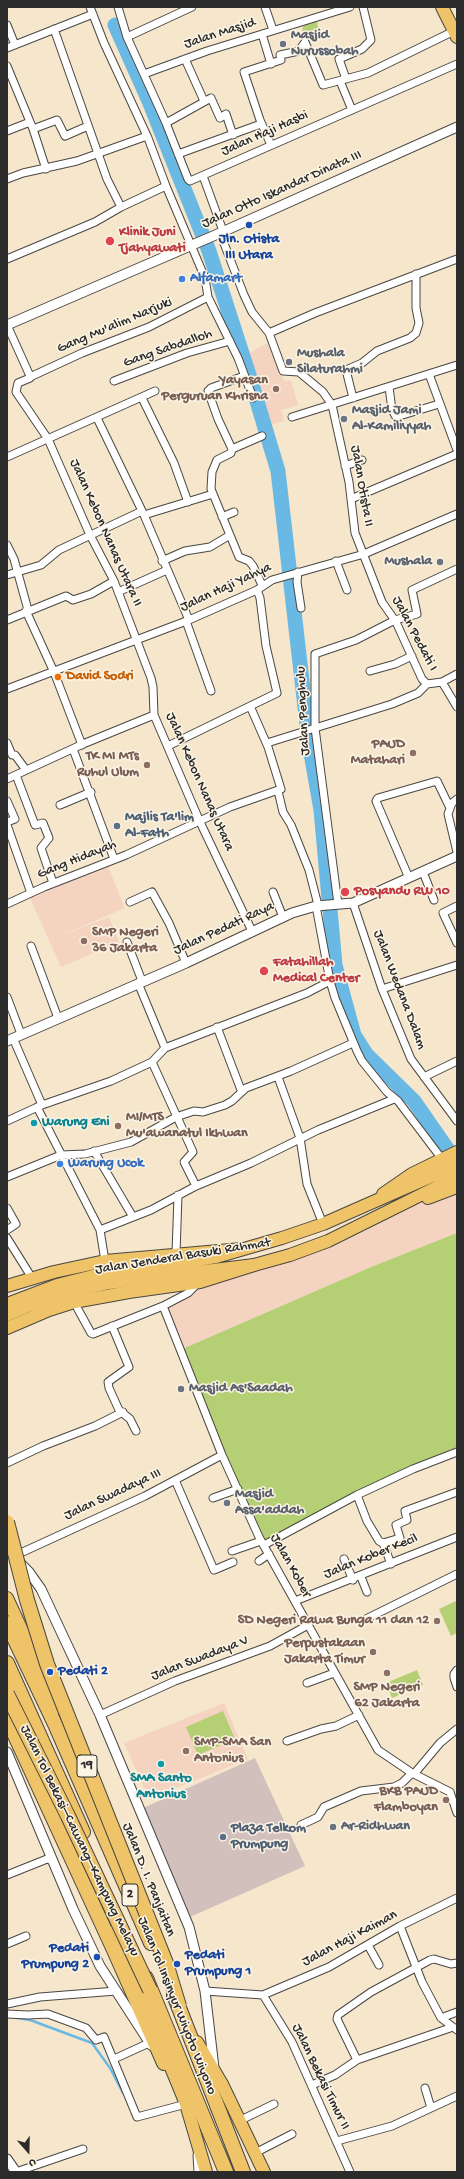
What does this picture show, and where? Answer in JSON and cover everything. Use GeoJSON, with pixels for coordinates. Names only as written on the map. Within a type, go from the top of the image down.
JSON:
{"type":"FeatureCollection","features":[{"type":"Feature","properties":{"kind":"highway","name":"Jalan Tol Bekasi–Cawang–Kampung Melayu"},"geometry":{"type":"LineString","coordinates":[[7,1522],[27,1600],[48,1664],[166,1963],[179,2006]]}},
{"type":"Feature","properties":{"kind":"highway","name":"Jalan Tol Insinyur Wiyoto Wiyono"},"geometry":{"type":"LineString","coordinates":[[7,1623],[55,1724],[179,2006],[202,2071],[243,2172]]}},
{"type":"Feature","properties":{"kind":"highway","name":"Jalan Tol Insinyur Wiyoto Wiyono"},"geometry":{"type":"LineString","coordinates":[[7,1663],[111,1895],[226,2172]]}},
{"type":"Feature","properties":{"kind":"highway","name":"Jalan Tol Bekasi–Cawang–Kampung Melayu"},"geometry":{"type":"LineString","coordinates":[[7,1694],[68,1816],[150,1990]]}},
{"type":"Feature","properties":{"kind":"highway"},"geometry":{"type":"LineString","coordinates":[[7,1718],[164,2063]]}},
{"type":"Feature","properties":{"kind":"main road"},"geometry":{"type":"LineString","coordinates":[[442,7],[456,34]]}},
{"type":"Feature","properties":{"kind":"main road","name":"Jalan Jenderal Basuki Rahmat"},"geometry":{"type":"LineString","coordinates":[[7,1315],[61,1295],[102,1285],[254,1265],[328,1241],[446,1182],[452,1163]]}},
{"type":"Feature","properties":{"kind":"main road","name":"Jalan Jenderal Basuki Rahmat"},"geometry":{"type":"LineString","coordinates":[[7,1304],[57,1285],[93,1276],[216,1256],[242,1250],[323,1224],[379,1198],[397,1183],[452,1163]]}},
{"type":"Feature","properties":{"kind":"main road","name":"Jalan Jenderal Basuki Rahmat"},"geometry":{"type":"LineString","coordinates":[[383,1213],[457,1187]]}},
{"type":"Feature","properties":{"kind":"main road"},"geometry":{"type":"LineString","coordinates":[[7,1286],[32,1278],[105,1261],[176,1254],[242,1250]]}},
{"type":"Feature","properties":{"kind":"main road"},"geometry":{"type":"LineString","coordinates":[[7,1328],[49,1310],[74,1302],[129,1292],[200,1282],[254,1265]]}},
{"type":"Feature","properties":{"kind":"main road","name":"Jalan D. I. Panjaitan"},"geometry":{"type":"LineString","coordinates":[[7,1598],[69,1732],[119,1848],[196,2040],[214,2070],[264,2172]]}},
{"type":"Feature","properties":{"kind":"main road"},"geometry":{"type":"LineString","coordinates":[[7,1683],[96,1886],[186,2104],[198,2139],[206,2172]]}},
{"type":"Feature","properties":{"kind":"street","name":"Jalan Haji Hasbi"},"geometry":{"type":"LineString","coordinates":[[118,7],[127,37],[166,123],[188,179],[191,181],[457,64]]}},
{"type":"Feature","properties":{"kind":"street"},"geometry":{"type":"LineString","coordinates":[[127,37],[182,10],[192,7]]}},
{"type":"Feature","properties":{"kind":"street"},"geometry":{"type":"LineString","coordinates":[[265,7],[273,30]]}},
{"type":"Feature","properties":{"kind":"street"},"geometry":{"type":"LineString","coordinates":[[324,7],[326,15]]}},
{"type":"Feature","properties":{"kind":"street","name":"Jalan Masjid"},"geometry":{"type":"LineString","coordinates":[[144,74],[273,30],[350,7]]}},
{"type":"Feature","properties":{"kind":"street"},"geometry":{"type":"LineString","coordinates":[[352,110],[343,80],[339,59],[362,49],[371,40],[363,7]]}},
{"type":"Feature","properties":{"kind":"street"},"geometry":{"type":"LineString","coordinates":[[7,48],[54,29],[92,10],[104,43],[147,136],[166,186],[192,245],[205,278],[208,297],[230,341],[253,398]]}},
{"type":"Feature","properties":{"kind":"street"},"geometry":{"type":"LineString","coordinates":[[7,25],[15,45]]}},
{"type":"Feature","properties":{"kind":"street"},"geometry":{"type":"LineString","coordinates":[[54,29],[98,154],[120,207]]}},
{"type":"Feature","properties":{"kind":"street"},"geometry":{"type":"LineString","coordinates":[[262,34],[271,64]]}},
{"type":"Feature","properties":{"kind":"street"},"geometry":{"type":"LineString","coordinates":[[271,145],[261,124],[244,72],[281,60],[280,55],[299,51],[305,42],[322,85],[368,73],[456,34]]}},
{"type":"Feature","properties":{"kind":"street"},"geometry":{"type":"LineString","coordinates":[[185,59],[204,101]]}},
{"type":"Feature","properties":{"kind":"street"},"geometry":{"type":"LineString","coordinates":[[7,66],[46,169]]}},
{"type":"Feature","properties":{"kind":"street"},"geometry":{"type":"LineString","coordinates":[[166,123],[211,98],[220,118],[226,114],[233,135]]}},
{"type":"Feature","properties":{"kind":"street"},"geometry":{"type":"LineString","coordinates":[[7,131],[57,120],[65,136],[88,126]]}},
{"type":"Feature","properties":{"kind":"street"},"geometry":{"type":"LineString","coordinates":[[178,154],[261,124]]}},
{"type":"Feature","properties":{"kind":"street","name":"Jalan Otto Iskandar Dinata III"},"geometry":{"type":"LineString","coordinates":[[7,325],[192,245],[457,127]]}},
{"type":"Feature","properties":{"kind":"street"},"geometry":{"type":"LineString","coordinates":[[7,179],[23,173],[46,169],[98,154],[147,136]]}},
{"type":"Feature","properties":{"kind":"street","name":"Jalan Otista II"},"geometry":{"type":"LineString","coordinates":[[203,176],[218,233],[252,312],[269,333],[283,371],[299,372],[323,392],[332,405],[351,499],[355,533],[364,554]]}},
{"type":"Feature","properties":{"kind":"street"},"geometry":{"type":"LineString","coordinates":[[7,259],[95,222],[120,207],[166,186]]}},
{"type":"Feature","properties":{"kind":"street"},"geometry":{"type":"LineString","coordinates":[[269,333],[315,313],[457,259]]}},
{"type":"Feature","properties":{"kind":"street"},"geometry":{"type":"LineString","coordinates":[[353,398],[346,371],[362,363],[374,352],[410,338],[416,333],[419,323],[416,308],[416,274]]}},
{"type":"Feature","properties":{"kind":"street","name":"Gang Mu'alim Narjuki"},"geometry":{"type":"LineString","coordinates":[[30,377],[82,353],[149,327],[208,297]]}},
{"type":"Feature","properties":{"kind":"street"},"geometry":{"type":"LineString","coordinates":[[7,325],[30,377]]}},
{"type":"Feature","properties":{"kind":"street","name":"Gang Sabdalloh"},"geometry":{"type":"LineString","coordinates":[[114,381],[187,353],[230,341]]}},
{"type":"Feature","properties":{"kind":"street"},"geometry":{"type":"LineString","coordinates":[[292,417],[457,365]]}},
{"type":"Feature","properties":{"kind":"street"},"geometry":{"type":"LineString","coordinates":[[429,374],[457,450]]}},
{"type":"Feature","properties":{"kind":"street"},"geometry":{"type":"LineString","coordinates":[[232,449],[218,419],[208,390],[244,376]]}},
{"type":"Feature","properties":{"kind":"street","name":"Jalan Kebon Nanas Utara II"},"geometry":{"type":"LineString","coordinates":[[30,377],[18,383],[16,392],[48,439],[90,534],[114,582],[136,639]]}},
{"type":"Feature","properties":{"kind":"street"},"geometry":{"type":"LineString","coordinates":[[389,387],[392,410],[396,417],[439,404]]}},
{"type":"Feature","properties":{"kind":"street"},"geometry":{"type":"LineString","coordinates":[[7,457],[155,391]]}},
{"type":"Feature","properties":{"kind":"street"},"geometry":{"type":"LineString","coordinates":[[142,398],[174,463],[188,502]]}},
{"type":"Feature","properties":{"kind":"street"},"geometry":{"type":"LineString","coordinates":[[97,418],[143,513],[188,620],[211,691]]}},
{"type":"Feature","properties":{"kind":"street"},"geometry":{"type":"LineString","coordinates":[[168,746],[276,695],[277,690],[266,646],[260,588],[253,566],[249,561],[239,557],[212,494],[214,464],[217,460],[231,453],[232,449],[262,436]]}},
{"type":"Feature","properties":{"kind":"street"},"geometry":{"type":"LineString","coordinates":[[351,499],[457,454]]}},
{"type":"Feature","properties":{"kind":"street"},"geometry":{"type":"LineString","coordinates":[[345,466],[362,460]]}},
{"type":"Feature","properties":{"kind":"street"},"geometry":{"type":"LineString","coordinates":[[7,576],[41,566],[59,550],[90,534],[143,513],[188,502],[212,494]]}},
{"type":"Feature","properties":{"kind":"street"},"geometry":{"type":"LineString","coordinates":[[222,517],[234,512]]}},
{"type":"Feature","properties":{"kind":"street","name":"Jalan Haji Yahya"},"geometry":{"type":"LineString","coordinates":[[7,689],[188,620],[260,588],[286,574],[364,554],[457,514]]}},
{"type":"Feature","properties":{"kind":"street"},"geometry":{"type":"LineString","coordinates":[[162,561],[185,551],[210,547],[230,535]]}},
{"type":"Feature","properties":{"kind":"street"},"geometry":{"type":"LineString","coordinates":[[7,545],[14,559],[16,573],[27,611],[54,672],[82,745]]}},
{"type":"Feature","properties":{"kind":"street","name":"Jalan Pedati I"},"geometry":{"type":"LineString","coordinates":[[364,554],[382,602],[395,620],[412,656],[417,671],[427,684],[442,682],[457,707]]}},
{"type":"Feature","properties":{"kind":"street"},"geometry":{"type":"LineString","coordinates":[[336,561],[347,590]]}},
{"type":"Feature","properties":{"kind":"street","name":"Jalan Penghulu"},"geometry":{"type":"LineString","coordinates":[[337,904],[310,730],[315,654],[356,640],[395,620],[401,620],[418,613],[412,590],[457,569]]}},
{"type":"Feature","properties":{"kind":"street"},"geometry":{"type":"LineString","coordinates":[[118,592],[167,570]]}},
{"type":"Feature","properties":{"kind":"street"},"geometry":{"type":"LineString","coordinates":[[298,572],[297,582],[301,608]]}},
{"type":"Feature","properties":{"kind":"street"},"geometry":{"type":"LineString","coordinates":[[7,620],[66,596],[73,600],[91,594],[114,582]]}},
{"type":"Feature","properties":{"kind":"street","name":"Jalan Kebon Nanas Utara"},"geometry":{"type":"LineString","coordinates":[[136,639],[154,687],[154,715],[200,822],[252,931]]}},
{"type":"Feature","properties":{"kind":"street"},"geometry":{"type":"LineString","coordinates":[[370,671],[395,664],[412,656]]}},
{"type":"Feature","properties":{"kind":"street"},"geometry":{"type":"LineString","coordinates":[[442,682],[457,674]]}},
{"type":"Feature","properties":{"kind":"street"},"geometry":{"type":"LineString","coordinates":[[267,743],[392,704],[418,693],[427,684]]}},
{"type":"Feature","properties":{"kind":"street"},"geometry":{"type":"LineString","coordinates":[[250,706],[267,743],[282,786],[278,791],[283,812],[291,825],[309,870],[319,905],[330,981],[353,1043],[362,1062],[452,1163]]}},
{"type":"Feature","properties":{"kind":"street"},"geometry":{"type":"LineString","coordinates":[[7,779],[82,745],[154,715]]}},
{"type":"Feature","properties":{"kind":"street"},"geometry":{"type":"LineString","coordinates":[[7,743],[12,754],[15,755],[26,770]]}},
{"type":"Feature","properties":{"kind":"street"},"geometry":{"type":"LineString","coordinates":[[73,749],[91,792],[114,859]]}},
{"type":"Feature","properties":{"kind":"street"},"geometry":{"type":"LineString","coordinates":[[16,775],[35,825],[44,824],[49,840],[43,845],[42,848],[53,883]]}},
{"type":"Feature","properties":{"kind":"street"},"geometry":{"type":"LineString","coordinates":[[409,878],[376,803],[378,798],[437,781],[450,808]]}},
{"type":"Feature","properties":{"kind":"street","name":"Gang Hidayah"},"geometry":{"type":"LineString","coordinates":[[7,904],[230,808],[278,791]]}},
{"type":"Feature","properties":{"kind":"street"},"geometry":{"type":"LineString","coordinates":[[60,805],[91,792]]}},
{"type":"Feature","properties":{"kind":"street"},"geometry":{"type":"LineString","coordinates":[[457,799],[450,808],[448,814],[457,852]]}},
{"type":"Feature","properties":{"kind":"street"},"geometry":{"type":"LineString","coordinates":[[7,801],[15,819],[7,824],[31,893]]}},
{"type":"Feature","properties":{"kind":"street","name":"Jalan Pedati Raya"},"geometry":{"type":"LineString","coordinates":[[14,1038],[186,963],[283,917],[319,905],[353,903],[457,856]]}},
{"type":"Feature","properties":{"kind":"street"},"geometry":{"type":"LineString","coordinates":[[423,872],[434,900]]}},
{"type":"Feature","properties":{"kind":"street"},"geometry":{"type":"LineString","coordinates":[[130,902],[152,892],[169,923],[186,963]]}},
{"type":"Feature","properties":{"kind":"street"},"geometry":{"type":"LineString","coordinates":[[273,892],[283,917]]}},
{"type":"Feature","properties":{"kind":"street","name":"Jalan Wedana Dalam"},"geometry":{"type":"LineString","coordinates":[[353,903],[382,989],[411,1059],[457,1121]]}},
{"type":"Feature","properties":{"kind":"street"},"geometry":{"type":"LineString","coordinates":[[457,906],[443,913],[457,943]]}},
{"type":"Feature","properties":{"kind":"street"},"geometry":{"type":"LineString","coordinates":[[127,942],[140,982],[165,1048]]}},
{"type":"Feature","properties":{"kind":"street"},"geometry":{"type":"LineString","coordinates":[[31,946],[58,1018]]}},
{"type":"Feature","properties":{"kind":"street"},"geometry":{"type":"LineString","coordinates":[[382,989],[457,965]]}},
{"type":"Feature","properties":{"kind":"street"},"geometry":{"type":"LineString","coordinates":[[7,1121],[40,1106],[111,1081],[152,1062],[165,1048],[307,993],[330,981]]}},
{"type":"Feature","properties":{"kind":"street"},"geometry":{"type":"LineString","coordinates":[[7,997],[14,1038],[40,1106],[61,1155],[66,1159],[100,1230],[105,1261]]}},
{"type":"Feature","properties":{"kind":"street"},"geometry":{"type":"LineString","coordinates":[[217,1028],[241,1090]]}},
{"type":"Feature","properties":{"kind":"street"},"geometry":{"type":"LineString","coordinates":[[7,1177],[61,1155],[94,1151],[131,1142],[176,1117],[225,1105],[232,1101],[241,1090],[278,1077],[353,1043]]}},
{"type":"Feature","properties":{"kind":"street"},"geometry":{"type":"LineString","coordinates":[[424,1077],[457,1061]]}},
{"type":"Feature","properties":{"kind":"street"},"geometry":{"type":"LineString","coordinates":[[152,1062],[193,1152],[184,1162],[196,1186]]}},
{"type":"Feature","properties":{"kind":"street"},"geometry":{"type":"LineString","coordinates":[[278,1077],[300,1138],[307,1184],[323,1224]]}},
{"type":"Feature","properties":{"kind":"street"},"geometry":{"type":"LineString","coordinates":[[100,1230],[133,1217],[196,1186],[251,1163],[300,1138],[394,1099]]}},
{"type":"Feature","properties":{"kind":"street"},"geometry":{"type":"LineString","coordinates":[[94,1151],[133,1217]]}},
{"type":"Feature","properties":{"kind":"street"},"geometry":{"type":"LineString","coordinates":[[176,1254],[178,1195]]}},
{"type":"Feature","properties":{"kind":"street"},"geometry":{"type":"LineString","coordinates":[[7,1208],[16,1224],[7,1230]]}},
{"type":"Feature","properties":{"kind":"street"},"geometry":{"type":"LineString","coordinates":[[7,1238],[32,1278]]}},
{"type":"Feature","properties":{"kind":"street"},"geometry":{"type":"LineString","coordinates":[[74,1302],[91,1333],[95,1334],[163,1306],[188,1293],[200,1282]]}},
{"type":"Feature","properties":{"kind":"street","name":"Jalan Kober"},"geometry":{"type":"LineString","coordinates":[[163,1306],[222,1455],[263,1543],[378,1750],[413,1773],[454,1790]]}},
{"type":"Feature","properties":{"kind":"street"},"geometry":{"type":"LineString","coordinates":[[112,1326],[129,1367],[108,1382],[108,1385],[118,1408],[130,1419],[136,1432]]}},
{"type":"Feature","properties":{"kind":"street"},"geometry":{"type":"LineString","coordinates":[[7,1463],[43,1446],[95,1426],[123,1412]]}},
{"type":"Feature","properties":{"kind":"street"},"geometry":{"type":"LineString","coordinates":[[232,1551],[263,1543],[357,1495],[413,1469],[457,1452]]}},
{"type":"Feature","properties":{"kind":"street","name":"Jalan Swadaya III"},"geometry":{"type":"LineString","coordinates":[[10,1553],[145,1496],[222,1455]]}},
{"type":"Feature","properties":{"kind":"street"},"geometry":{"type":"LineString","coordinates":[[175,1480],[214,1570],[233,1562]]}},
{"type":"Feature","properties":{"kind":"street"},"geometry":{"type":"LineString","coordinates":[[213,1498],[238,1489]]}},
{"type":"Feature","properties":{"kind":"street"},"geometry":{"type":"LineString","coordinates":[[383,1543],[400,1538],[396,1525],[407,1520],[405,1511],[457,1492]]}},
{"type":"Feature","properties":{"kind":"street"},"geometry":{"type":"LineString","coordinates":[[357,1495],[367,1521],[379,1541],[383,1543],[391,1564]]}},
{"type":"Feature","properties":{"kind":"street","name":"Jalan Kober Kecil"},"geometry":{"type":"LineString","coordinates":[[295,1601],[361,1577],[420,1551],[457,1537]]}},
{"type":"Feature","properties":{"kind":"street"},"geometry":{"type":"LineString","coordinates":[[10,1553],[29,1572],[41,1589],[100,1715],[189,1928],[205,1991],[214,2070]]}},
{"type":"Feature","properties":{"kind":"street"},"geometry":{"type":"LineString","coordinates":[[258,1561],[269,1554]]}},
{"type":"Feature","properties":{"kind":"street"},"geometry":{"type":"LineString","coordinates":[[344,1559],[353,1580]]}},
{"type":"Feature","properties":{"kind":"street"},"geometry":{"type":"LineString","coordinates":[[366,1619],[457,1574]]}},
{"type":"Feature","properties":{"kind":"street"},"geometry":{"type":"LineString","coordinates":[[361,1577],[367,1592]]}},
{"type":"Feature","properties":{"kind":"street","name":"Jalan Swadaya V"},"geometry":{"type":"LineString","coordinates":[[100,1715],[175,1681],[270,1646],[308,1625]]}},
{"type":"Feature","properties":{"kind":"street"},"geometry":{"type":"LineString","coordinates":[[457,1670],[454,1678],[457,1687]]}},
{"type":"Feature","properties":{"kind":"street"},"geometry":{"type":"LineString","coordinates":[[307,1683],[334,1673]]}},
{"type":"Feature","properties":{"kind":"street"},"geometry":{"type":"LineString","coordinates":[[287,1741],[321,1729],[336,1726],[359,1715]]}},
{"type":"Feature","properties":{"kind":"street"},"geometry":{"type":"LineString","coordinates":[[301,1825],[318,1817],[324,1807],[361,1791],[394,1787],[402,1783],[440,1743],[457,1729]]}},
{"type":"Feature","properties":{"kind":"street"},"geometry":{"type":"LineString","coordinates":[[7,1753],[50,1858],[100,1966],[164,2063],[186,2104],[137,2117],[104,2037],[96,2040],[86,2028],[71,2021],[48,2014],[7,2014]]}},
{"type":"Feature","properties":{"kind":"street"},"geometry":{"type":"LineString","coordinates":[[454,1790],[457,1813]]}},
{"type":"Feature","properties":{"kind":"street"},"geometry":{"type":"LineString","coordinates":[[7,1875],[50,1858]]}},
{"type":"Feature","properties":{"kind":"street","name":"Jalan Haji Kaiman"},"geometry":{"type":"LineString","coordinates":[[205,1991],[263,1995],[329,1967],[400,1926],[457,1898]]}},
{"type":"Feature","properties":{"kind":"street"},"geometry":{"type":"LineString","coordinates":[[400,1926],[422,1982],[441,2018],[455,2029]]}},
{"type":"Feature","properties":{"kind":"street"},"geometry":{"type":"LineString","coordinates":[[7,1944],[26,1936]]}},
{"type":"Feature","properties":{"kind":"street"},"geometry":{"type":"LineString","coordinates":[[368,1945],[379,1965]]}},
{"type":"Feature","properties":{"kind":"street"},"geometry":{"type":"LineString","coordinates":[[357,2060],[337,2019],[338,2016],[364,1996],[434,1959],[451,1964],[457,1963]]}},
{"type":"Feature","properties":{"kind":"street"},"geometry":{"type":"LineString","coordinates":[[7,2004],[46,1996],[116,1991]]}},
{"type":"Feature","properties":{"kind":"street","name":"Jalan Bekasi Timur II"},"geometry":{"type":"LineString","coordinates":[[263,1995],[292,2042],[350,2172]]}},
{"type":"Feature","properties":{"kind":"street"},"geometry":{"type":"LineString","coordinates":[[441,2018],[457,2012]]}},
{"type":"Feature","properties":{"kind":"street"},"geometry":{"type":"LineString","coordinates":[[312,2085],[335,2075],[357,2060],[455,2029]]}},
{"type":"Feature","properties":{"kind":"street"},"geometry":{"type":"LineString","coordinates":[[114,2060],[149,2042]]}},
{"type":"Feature","properties":{"kind":"street"},"geometry":{"type":"LineString","coordinates":[[425,2088],[432,2108]]}},
{"type":"Feature","properties":{"kind":"street"},"geometry":{"type":"LineString","coordinates":[[336,2141],[392,2126],[457,2096]]}},
{"type":"Feature","properties":{"kind":"street"},"geometry":{"type":"LineString","coordinates":[[245,2118],[274,2104]]}},
{"type":"Feature","properties":{"kind":"street"},"geometry":{"type":"LineString","coordinates":[[255,2153],[292,2134]]}},
{"type":"Feature","properties":{"kind":"street"},"geometry":{"type":"LineString","coordinates":[[198,2139],[199,2172]]}},
{"type":"Feature","properties":{"kind":"street"},"geometry":{"type":"LineString","coordinates":[[8,2163],[16,2172],[84,2148]]}},
{"type":"Feature","properties":{"kind":"shaded area","name":"Yayasan Perguruan Khrisna"},"geometry":{"type":"Polygon","coordinates":[[[267,343],[284,381],[291,380],[298,405],[281,410],[284,421],[270,425],[247,355],[267,343]]]}},
{"type":"Feature","properties":{"kind":"shaded area"},"geometry":{"type":"Polygon","coordinates":[[[107,864],[125,908],[50,940],[109,917],[119,942],[61,967],[29,896],[107,864]]]}},
{"type":"Feature","properties":{"kind":"shaded area"},"geometry":{"type":"Polygon","coordinates":[[[457,1187],[457,1233],[371,1267],[180,1350],[163,1306],[223,1275],[383,1213],[457,1187]]]}},
{"type":"Feature","properties":{"kind":"shaded area","name":"SMP-SMA San Antonius"},"geometry":{"type":"Polygon","coordinates":[[[224,1703],[248,1759],[149,1799],[124,1743],[224,1703]]]}},
{"type":"Feature","properties":{"kind":"shaded area","name":"Plaza Telkom Prumpung"},"geometry":{"type":"Polygon","coordinates":[[[255,1758],[305,1866],[190,1917],[143,1808],[255,1758]]]}},
{"type":"Feature","properties":{"kind":"green space"},"geometry":{"type":"Polygon","coordinates":[[[317,20],[319,38],[301,44],[303,24],[317,20]]]}},
{"type":"Feature","properties":{"kind":"green space"},"geometry":{"type":"Polygon","coordinates":[[[457,1233],[457,1452],[413,1469],[264,1545],[180,1350],[371,1267],[457,1233]]]}},
{"type":"Feature","properties":{"kind":"green space"},"geometry":{"type":"Polygon","coordinates":[[[456,1601],[457,1633],[451,1636],[439,1609],[456,1601]]]}},
{"type":"Feature","properties":{"kind":"green space"},"geometry":{"type":"Polygon","coordinates":[[[417,1670],[423,1685],[392,1698],[386,1683],[417,1670]]]}},
{"type":"Feature","properties":{"kind":"green space"},"geometry":{"type":"Polygon","coordinates":[[[223,1711],[235,1739],[198,1755],[186,1727],[223,1711]]]}},
{"type":"Feature","properties":{"kind":"waterway"},"geometry":{"type":"LineString","coordinates":[[115,25],[149,101],[209,251],[278,471],[309,742],[321,810],[335,965],[354,1035],[366,1054],[414,1101],[457,1163]]}},
{"type":"Feature","properties":{"kind":"waterway"},"geometry":{"type":"LineString","coordinates":[[11,2017],[30,2020],[92,2043],[110,2068],[123,2093]]}},
{"type":"Feature","properties":{"kind":"place","name":"Masjid Nurussobah"},"geometry":{"type":"Point","coordinates":[283,44]}},
{"type":"Feature","properties":{"kind":"place","name":"Jln. Otista III Utara"},"geometry":{"type":"Point","coordinates":[249,225]}},
{"type":"Feature","properties":{"kind":"place","name":"Klinik Juni Tjahyawati"},"geometry":{"type":"Point","coordinates":[110,241]}},
{"type":"Feature","properties":{"kind":"place","name":"Alfamart"},"geometry":{"type":"Point","coordinates":[182,279]}},
{"type":"Feature","properties":{"kind":"place","name":"Mushala Silaturahmi"},"geometry":{"type":"Point","coordinates":[289,362]}},
{"type":"Feature","properties":{"kind":"place","name":"Yayasan Perguruan Khrisna"},"geometry":{"type":"Point","coordinates":[276,389]}},
{"type":"Feature","properties":{"kind":"place","name":"Masjid Jami Al-Kamiliyyah"},"geometry":{"type":"Point","coordinates":[344,419]}},
{"type":"Feature","properties":{"kind":"place","name":"Mushala"},"geometry":{"type":"Point","coordinates":[440,562]}},
{"type":"Feature","properties":{"kind":"place","name":"David Sodri"},"geometry":{"type":"Point","coordinates":[58,677]}},
{"type":"Feature","properties":{"kind":"place","name":"PAUD Matahari"},"geometry":{"type":"Point","coordinates":[413,753]}},
{"type":"Feature","properties":{"kind":"place","name":"TK MI MTs Ruhul Ulum"},"geometry":{"type":"Point","coordinates":[147,765]}},
{"type":"Feature","properties":{"kind":"place","name":"Majlis Ta'lim Al-Fath"},"geometry":{"type":"Point","coordinates":[117,826]}},
{"type":"Feature","properties":{"kind":"place","name":"Posyandu RW 10"},"geometry":{"type":"Point","coordinates":[345,892]}},
{"type":"Feature","properties":{"kind":"place","name":"SMP Negeri 36 Jakarta"},"geometry":{"type":"Point","coordinates":[84,941]}},
{"type":"Feature","properties":{"kind":"place","name":"Fatahillah Medical Center"},"geometry":{"type":"Point","coordinates":[264,971]}},
{"type":"Feature","properties":{"kind":"place","name":"Warung Eni"},"geometry":{"type":"Point","coordinates":[34,1123]}},
{"type":"Feature","properties":{"kind":"place","name":"MI/MTS Mu'awanatul Ikhwan"},"geometry":{"type":"Point","coordinates":[118,1126]}},
{"type":"Feature","properties":{"kind":"place","name":"Warung Ucok"},"geometry":{"type":"Point","coordinates":[60,1164]}},
{"type":"Feature","properties":{"kind":"place","name":"Masjid As'Saadah"},"geometry":{"type":"Point","coordinates":[181,1389]}},
{"type":"Feature","properties":{"kind":"place","name":"Masjid Assa'addah"},"geometry":{"type":"Point","coordinates":[227,1503]}},
{"type":"Feature","properties":{"kind":"place","name":"SD Negeri Rawa Bunga 11 dan 12"},"geometry":{"type":"Point","coordinates":[437,1621]}},
{"type":"Feature","properties":{"kind":"place","name":"Perpustakaan Jakarta Timur"},"geometry":{"type":"Point","coordinates":[373,1652]}},
{"type":"Feature","properties":{"kind":"place","name":"Pedati 2"},"geometry":{"type":"Point","coordinates":[50,1672]}},
{"type":"Feature","properties":{"kind":"place","name":"SMP Negeri 62 Jakarta"},"geometry":{"type":"Point","coordinates":[387,1673]}},
{"type":"Feature","properties":{"kind":"place","name":"SMP-SMA San Antonius"},"geometry":{"type":"Point","coordinates":[186,1751]}},
{"type":"Feature","properties":{"kind":"place","name":"SMA Santo Antonius"},"geometry":{"type":"Point","coordinates":[161,1764]}},
{"type":"Feature","properties":{"kind":"place","name":"BKB PAUD Flamboyan"},"geometry":{"type":"Point","coordinates":[446,1800]}},
{"type":"Feature","properties":{"kind":"place","name":"Ar-Ridhwan"},"geometry":{"type":"Point","coordinates":[333,1827]}},
{"type":"Feature","properties":{"kind":"place","name":"Plaza Telkom Prumpung"},"geometry":{"type":"Point","coordinates":[223,1837]}},
{"type":"Feature","properties":{"kind":"place","name":"Pedati Prumpung 2"},"geometry":{"type":"Point","coordinates":[97,1957]}},
{"type":"Feature","properties":{"kind":"place","name":"Pedati Prumpung 1"},"geometry":{"type":"Point","coordinates":[177,1964]}}]}
